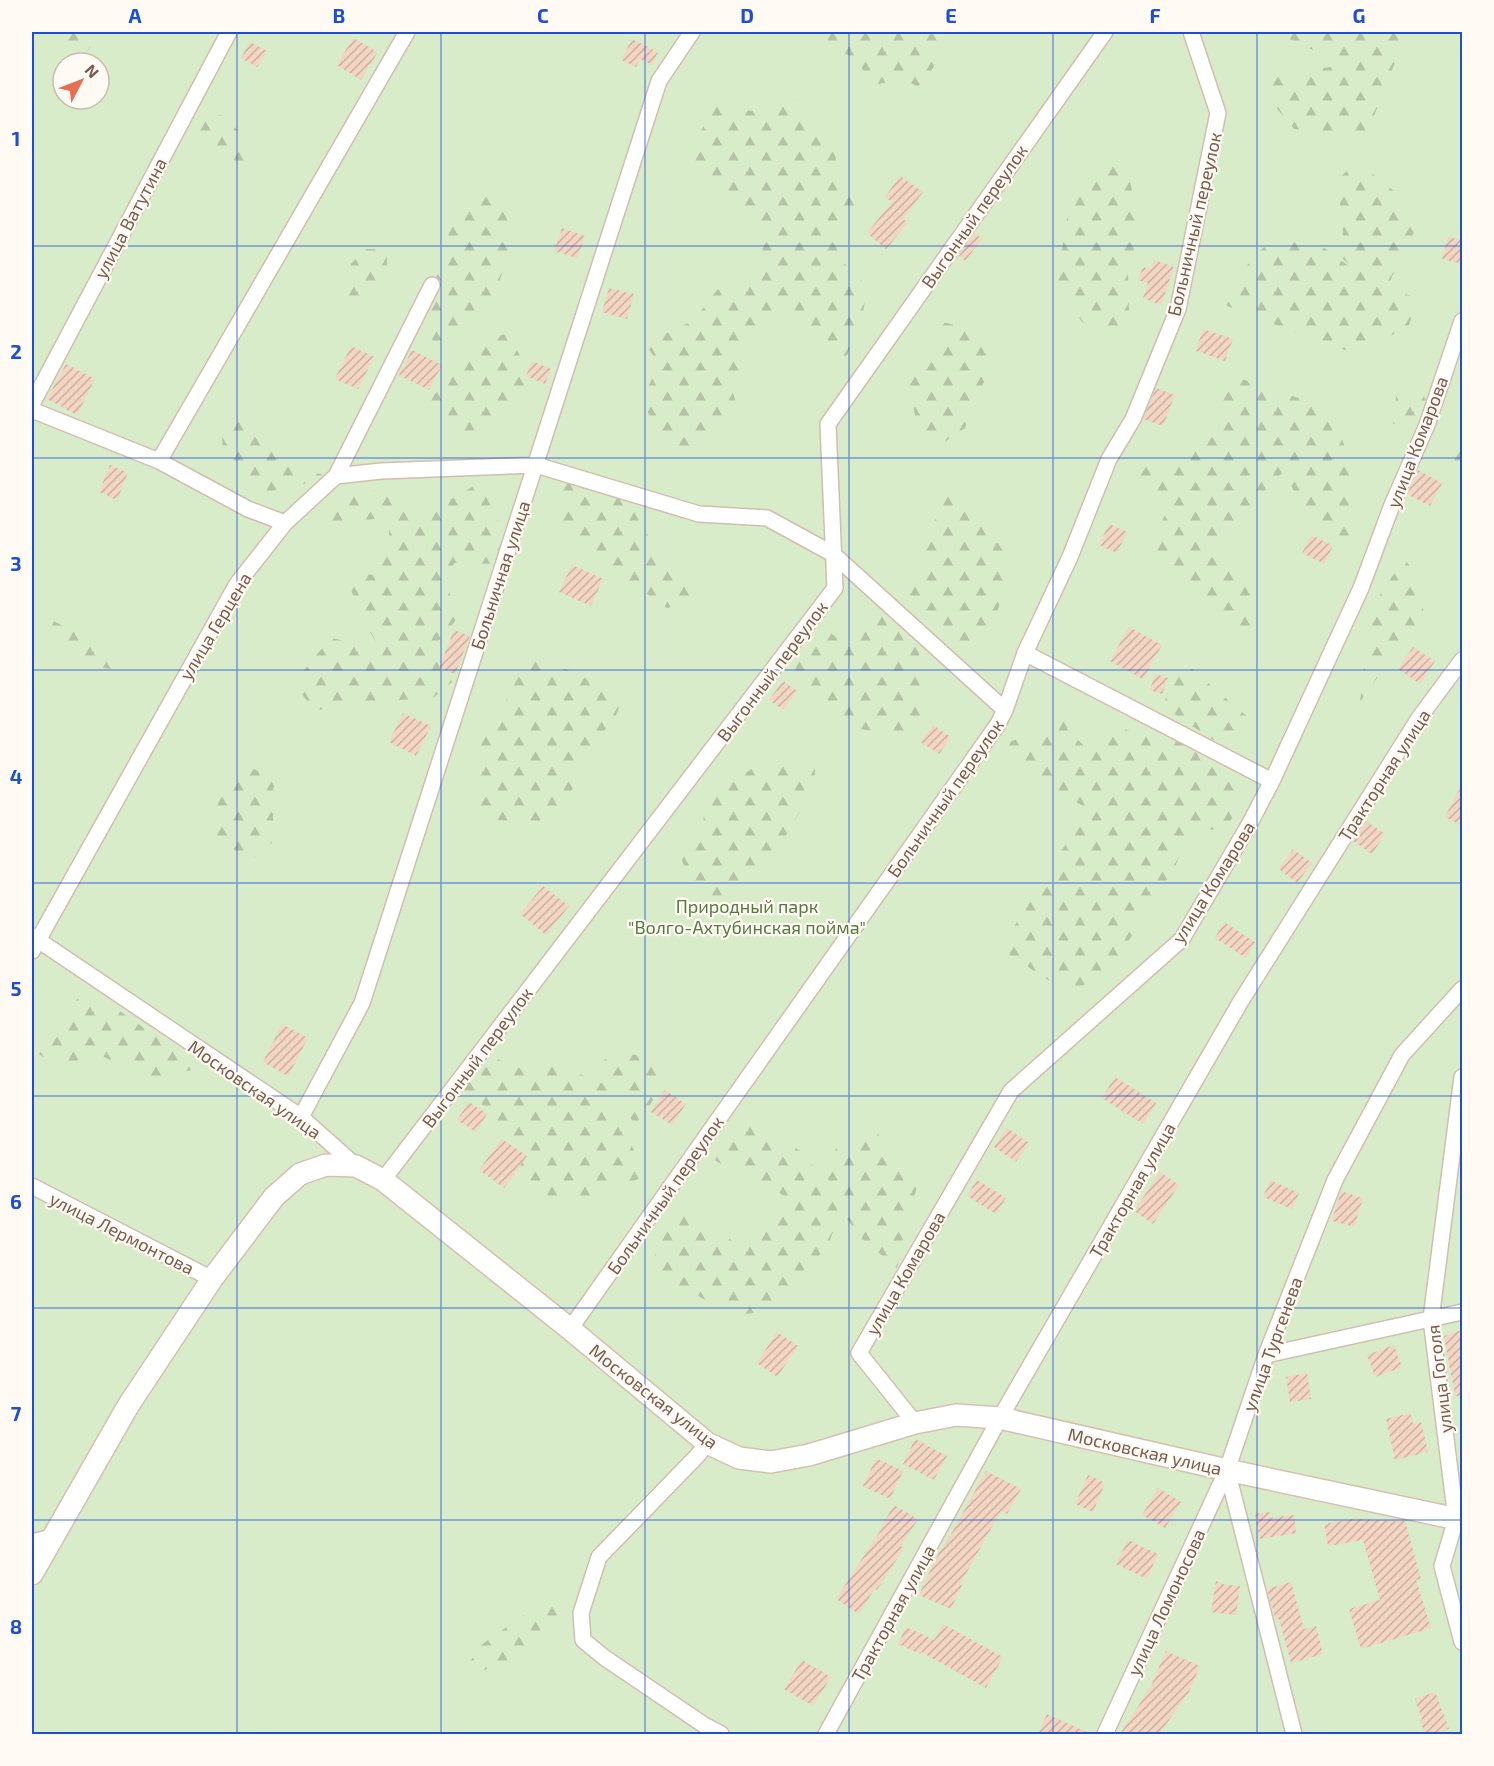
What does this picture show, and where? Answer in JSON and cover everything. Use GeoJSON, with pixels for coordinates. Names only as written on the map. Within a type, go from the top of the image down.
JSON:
{"type":"FeatureCollection","features":[{"type":"Feature","properties":{"kind":"street","name":"улица Ватутина"},"geometry":{"type":"LineString","coordinates":[[32,404],[229,32]]}},
{"type":"Feature","properties":{"kind":"street"},"geometry":{"type":"LineString","coordinates":[[159,461],[407,32]]}},
{"type":"Feature","properties":{"kind":"street","name":"Больничная улица"},"geometry":{"type":"LineString","coordinates":[[301,1117],[362,1003],[659,81],[692,32]]}},
{"type":"Feature","properties":{"kind":"street","name":"Выгонный переулок"},"geometry":{"type":"LineString","coordinates":[[383,1180],[834,588],[828,424],[1105,32]]}},
{"type":"Feature","properties":{"kind":"street","name":"Больничный переулок"},"geometry":{"type":"LineString","coordinates":[[570,1329],[998,724],[1005,710],[1025,653],[1070,557],[1109,459],[1133,419],[1178,309],[1218,113],[1191,32]]}},
{"type":"Feature","properties":{"kind":"street","name":"улица Герцена"},"geometry":{"type":"LineString","coordinates":[[33,942],[237,584],[285,523],[336,476],[432,285]]}},
{"type":"Feature","properties":{"kind":"street","name":"улица Комарова"},"geometry":{"type":"LineString","coordinates":[[915,1424],[859,1353],[1011,1091],[1182,939],[1250,823],[1272,781],[1361,588],[1392,505],[1427,425],[1462,321]]}},
{"type":"Feature","properties":{"kind":"street"},"geometry":{"type":"LineString","coordinates":[[32,410],[159,461],[248,509],[285,523]]}},
{"type":"Feature","properties":{"kind":"street"},"geometry":{"type":"LineString","coordinates":[[336,476],[381,471],[536,465],[699,514],[767,518],[833,554],[1005,710]]}},
{"type":"Feature","properties":{"kind":"street"},"geometry":{"type":"LineString","coordinates":[[1025,653],[1272,781]]}},
{"type":"Feature","properties":{"kind":"street","name":"Тракторная улица"},"geometry":{"type":"LineString","coordinates":[[826,1734],[1000,1418],[1241,1001],[1419,718],[1462,660]]}},
{"type":"Feature","properties":{"kind":"street","name":"Московская улица"},"geometry":{"type":"LineString","coordinates":[[33,942],[301,1117],[356,1166],[383,1180],[570,1329],[707,1443],[739,1458],[771,1462],[809,1455],[915,1424],[956,1415],[1000,1418],[1459,1520]]}},
{"type":"Feature","properties":{"kind":"street","name":"улица Тургенева"},"geometry":{"type":"LineString","coordinates":[[1227,1470],[1266,1355],[1335,1180],[1402,1056],[1462,989]]}},
{"type":"Feature","properties":{"kind":"street","name":"улица Гоголя"},"geometry":{"type":"LineString","coordinates":[[1462,1077],[1431,1320],[1459,1520],[1442,1566],[1462,1642]]}},
{"type":"Feature","properties":{"kind":"street"},"geometry":{"type":"LineString","coordinates":[[32,1574],[128,1406],[212,1280],[274,1197],[300,1174],[326,1165],[356,1166]]}},
{"type":"Feature","properties":{"kind":"street","name":"улица Лермонтова"},"geometry":{"type":"LineString","coordinates":[[32,1186],[212,1280]]}},
{"type":"Feature","properties":{"kind":"street"},"geometry":{"type":"LineString","coordinates":[[1266,1355],[1462,1312]]}},
{"type":"Feature","properties":{"kind":"street"},"geometry":{"type":"LineString","coordinates":[[707,1443],[599,1557],[581,1612],[583,1640],[605,1658],[721,1734]]}},
{"type":"Feature","properties":{"kind":"street"},"geometry":{"type":"LineString","coordinates":[[1227,1470],[1294,1734]]}},
{"type":"Feature","properties":{"kind":"street","name":"улица Ломоносова"},"geometry":{"type":"LineString","coordinates":[[1105,1734],[1227,1470]]}},
{"type":"Feature","properties":{"kind":"street"},"geometry":{"type":"LineString","coordinates":[[32,1542],[52,1537]]}},
{"type":"Feature","properties":{"kind":"green space","name":"Природный парк \"Волго-Ахтубинская пойма\""},"geometry":{"type":"Polygon","coordinates":[[[32,32],[1462,32],[1462,1734],[32,1734],[32,32]]]}},
{"type":"Feature","properties":{"kind":"green space"},"geometry":{"type":"Polygon","coordinates":[[[54,32],[101,32],[87,51],[72,51],[54,32]]]}},
{"type":"Feature","properties":{"kind":"green space"},"geometry":{"type":"Polygon","coordinates":[[[819,32],[942,32],[940,58],[919,88],[905,79],[873,85],[857,61],[832,45],[819,32]]]}},
{"type":"Feature","properties":{"kind":"green space"},"geometry":{"type":"Polygon","coordinates":[[[1275,32],[1407,32],[1366,136],[1294,129],[1263,92],[1277,75],[1344,65],[1275,32]]]}},
{"type":"Feature","properties":{"kind":"green space"},"geometry":{"type":"Polygon","coordinates":[[[790,95],[834,143],[837,169],[857,203],[840,230],[844,263],[870,289],[866,295],[863,313],[846,358],[828,354],[789,314],[777,318],[753,334],[732,390],[737,406],[692,455],[662,431],[649,415],[645,399],[658,363],[640,336],[667,333],[693,321],[717,290],[756,273],[764,244],[745,220],[693,171],[702,129],[714,106],[753,111],[790,95]]]}},
{"type":"Feature","properties":{"kind":"green space"},"geometry":{"type":"Polygon","coordinates":[[[222,115],[240,132],[252,154],[239,167],[215,158],[189,135],[199,117],[222,115]]]}},
{"type":"Feature","properties":{"kind":"green space"},"geometry":{"type":"Polygon","coordinates":[[[1126,162],[1140,229],[1128,272],[1129,315],[1110,335],[1082,322],[1056,279],[1066,230],[1070,183],[1126,162]]]}},
{"type":"Feature","properties":{"kind":"green space"},"geometry":{"type":"Polygon","coordinates":[[[1348,170],[1373,174],[1395,192],[1415,231],[1388,286],[1375,284],[1417,298],[1409,325],[1360,354],[1330,346],[1227,306],[1225,290],[1263,248],[1298,232],[1319,244],[1358,273],[1342,258],[1340,177],[1348,170]]]}},
{"type":"Feature","properties":{"kind":"green space"},"geometry":{"type":"Polygon","coordinates":[[[486,189],[509,199],[507,226],[509,255],[487,314],[460,338],[433,346],[432,285],[446,259],[447,239],[455,213],[466,198],[486,189]]]}},
{"type":"Feature","properties":{"kind":"green space"},"geometry":{"type":"Polygon","coordinates":[[[365,249],[387,249],[387,278],[370,295],[345,300],[351,264],[365,249]]]}},
{"type":"Feature","properties":{"kind":"green space"},"geometry":{"type":"Polygon","coordinates":[[[942,322],[968,328],[998,355],[973,403],[965,428],[933,450],[915,415],[905,377],[936,346],[942,322]]]}},
{"type":"Feature","properties":{"kind":"green space"},"geometry":{"type":"Polygon","coordinates":[[[507,333],[519,354],[527,386],[508,404],[489,428],[463,432],[423,406],[486,341],[507,333]]]}},
{"type":"Feature","properties":{"kind":"green space"},"geometry":{"type":"Polygon","coordinates":[[[1218,372],[1331,409],[1347,453],[1353,502],[1349,551],[1318,532],[1283,472],[1215,542],[1253,590],[1252,649],[1144,551],[1170,507],[1109,459],[1162,467],[1217,417],[1218,372]]]}},
{"type":"Feature","properties":{"kind":"green space"},"geometry":{"type":"Polygon","coordinates":[[[1397,390],[1420,392],[1426,400],[1416,431],[1392,423],[1397,390]]]}},
{"type":"Feature","properties":{"kind":"green space"},"geometry":{"type":"Polygon","coordinates":[[[1462,414],[1462,469],[1446,471],[1458,450],[1462,414]]]}},
{"type":"Feature","properties":{"kind":"green space"},"geometry":{"type":"Polygon","coordinates":[[[211,416],[233,419],[261,434],[282,462],[323,475],[308,483],[263,493],[224,466],[222,436],[211,416]]]}},
{"type":"Feature","properties":{"kind":"green space"},"geometry":{"type":"Polygon","coordinates":[[[560,472],[626,499],[654,545],[703,592],[688,602],[667,608],[571,540],[558,509],[560,472]]]}},
{"type":"Feature","properties":{"kind":"green space"},"geometry":{"type":"Polygon","coordinates":[[[479,483],[500,524],[504,564],[454,563],[448,586],[456,620],[436,644],[452,682],[433,698],[315,710],[293,684],[332,638],[381,650],[362,619],[341,563],[387,581],[371,554],[389,544],[389,518],[322,523],[309,513],[358,493],[394,488],[416,511],[439,506],[479,483]]]}},
{"type":"Feature","properties":{"kind":"green space"},"geometry":{"type":"Polygon","coordinates":[[[953,486],[1007,556],[1008,579],[992,627],[969,646],[954,643],[904,597],[919,576],[929,532],[953,486]]]}},
{"type":"Feature","properties":{"kind":"green space"},"geometry":{"type":"Polygon","coordinates":[[[1404,559],[1420,577],[1424,617],[1360,702],[1371,608],[1404,559]]]}},
{"type":"Feature","properties":{"kind":"green space"},"geometry":{"type":"Polygon","coordinates":[[[32,610],[114,652],[111,669],[97,667],[32,624],[32,610]]]}},
{"type":"Feature","properties":{"kind":"green space"},"geometry":{"type":"Polygon","coordinates":[[[875,612],[904,618],[919,644],[920,715],[903,737],[861,729],[792,682],[800,652],[821,624],[840,641],[875,612]]]}},
{"type":"Feature","properties":{"kind":"green space"},"geometry":{"type":"Polygon","coordinates":[[[536,659],[581,676],[622,700],[615,718],[585,754],[563,816],[534,823],[494,820],[473,799],[482,769],[475,745],[499,715],[510,693],[516,669],[536,659]]]}},
{"type":"Feature","properties":{"kind":"green space"},"geometry":{"type":"Polygon","coordinates":[[[1172,666],[1192,669],[1250,719],[1234,746],[1213,740],[1164,707],[1172,666]]]}},
{"type":"Feature","properties":{"kind":"green space"},"geometry":{"type":"Polygon","coordinates":[[[1058,705],[1074,713],[1067,729],[1091,753],[1124,729],[1163,741],[1200,744],[1240,781],[1240,799],[1227,829],[1189,831],[1175,867],[1121,953],[1102,973],[1070,994],[1000,949],[1063,848],[1092,811],[1026,774],[1001,745],[1025,736],[1047,736],[1058,705]]]}},
{"type":"Feature","properties":{"kind":"green space"},"geometry":{"type":"Polygon","coordinates":[[[763,762],[815,768],[814,787],[774,856],[750,883],[724,904],[697,891],[673,843],[700,842],[710,778],[737,778],[763,762]]]}},
{"type":"Feature","properties":{"kind":"green space"},"geometry":{"type":"Polygon","coordinates":[[[243,763],[276,781],[273,790],[273,842],[252,860],[208,836],[224,785],[243,763]]]}},
{"type":"Feature","properties":{"kind":"green space"},"geometry":{"type":"Polygon","coordinates":[[[80,996],[114,1007],[200,1067],[157,1081],[89,1050],[66,1071],[32,1050],[32,1032],[47,1035],[80,996]]]}},
{"type":"Feature","properties":{"kind":"green space"},"geometry":{"type":"Polygon","coordinates":[[[617,1050],[639,1056],[666,1072],[658,1093],[634,1128],[627,1105],[610,1089],[612,1111],[648,1175],[595,1196],[558,1203],[521,1175],[498,1137],[489,1110],[462,1089],[496,1058],[517,1068],[541,1065],[562,1066],[606,1085],[592,1069],[617,1050]]]}},
{"type":"Feature","properties":{"kind":"green space"},"geometry":{"type":"Polygon","coordinates":[[[738,1123],[768,1134],[803,1152],[836,1202],[824,1168],[841,1141],[875,1131],[920,1178],[897,1268],[862,1239],[841,1211],[827,1248],[799,1275],[770,1310],[735,1316],[651,1270],[663,1225],[689,1209],[738,1245],[770,1229],[793,1203],[776,1190],[736,1173],[705,1154],[727,1138],[738,1123]]]}},
{"type":"Feature","properties":{"kind":"green space"},"geometry":{"type":"Polygon","coordinates":[[[559,1590],[559,1615],[532,1650],[458,1681],[481,1645],[559,1590]]]}},
{"type":"Feature","properties":{"kind":"building"},"geometry":{"type":"Polygon","coordinates":[[[353,38],[378,52],[361,80],[337,65],[353,38]]]}},
{"type":"Feature","properties":{"kind":"building"},"geometry":{"type":"Polygon","coordinates":[[[632,39],[658,52],[652,65],[640,59],[636,67],[621,60],[632,39]]]}},
{"type":"Feature","properties":{"kind":"building"},"geometry":{"type":"Polygon","coordinates":[[[250,42],[267,51],[257,67],[241,58],[250,42]]]}},
{"type":"Feature","properties":{"kind":"building"},"geometry":{"type":"Polygon","coordinates":[[[900,176],[923,192],[903,219],[908,223],[886,249],[867,233],[892,202],[885,197],[900,176]]]}},
{"type":"Feature","properties":{"kind":"building"},"geometry":{"type":"Polygon","coordinates":[[[562,228],[585,236],[577,258],[554,251],[562,228]]]}},
{"type":"Feature","properties":{"kind":"building"},"geometry":{"type":"Polygon","coordinates":[[[975,233],[982,239],[965,261],[959,256],[975,233]]]}},
{"type":"Feature","properties":{"kind":"building"},"geometry":{"type":"Polygon","coordinates":[[[1448,237],[1462,240],[1462,264],[1442,259],[1448,237]]]}},
{"type":"Feature","properties":{"kind":"building"},"geometry":{"type":"Polygon","coordinates":[[[1154,260],[1174,267],[1161,305],[1143,298],[1148,283],[1138,280],[1143,267],[1151,269],[1154,260]]]}},
{"type":"Feature","properties":{"kind":"building"},"geometry":{"type":"Polygon","coordinates":[[[609,288],[634,294],[627,319],[602,312],[609,288]]]}},
{"type":"Feature","properties":{"kind":"building"},"geometry":{"type":"Polygon","coordinates":[[[1203,329],[1233,339],[1225,361],[1196,351],[1203,329]]]}},
{"type":"Feature","properties":{"kind":"building"},"geometry":{"type":"Polygon","coordinates":[[[351,346],[374,357],[358,389],[335,379],[351,346]]]}},
{"type":"Feature","properties":{"kind":"building"},"geometry":{"type":"Polygon","coordinates":[[[412,350],[442,365],[429,390],[399,375],[412,350]]]}},
{"type":"Feature","properties":{"kind":"building"},"geometry":{"type":"Polygon","coordinates":[[[532,361],[551,369],[545,384],[526,376],[532,361]]]}},
{"type":"Feature","properties":{"kind":"building"},"geometry":{"type":"Polygon","coordinates":[[[66,364],[95,379],[77,415],[47,399],[66,364]]]}},
{"type":"Feature","properties":{"kind":"building"},"geometry":{"type":"Polygon","coordinates":[[[1156,388],[1175,395],[1163,426],[1143,419],[1156,388]]]}},
{"type":"Feature","properties":{"kind":"building"},"geometry":{"type":"Polygon","coordinates":[[[110,465],[128,473],[117,500],[99,492],[110,465]]]}},
{"type":"Feature","properties":{"kind":"building"},"geometry":{"type":"Polygon","coordinates":[[[1418,470],[1442,483],[1430,506],[1407,494],[1418,470]]]}},
{"type":"Feature","properties":{"kind":"building"},"geometry":{"type":"Polygon","coordinates":[[[1109,524],[1127,532],[1117,553],[1099,545],[1109,524]]]}},
{"type":"Feature","properties":{"kind":"building"},"geometry":{"type":"Polygon","coordinates":[[[1312,535],[1333,546],[1324,564],[1302,553],[1312,535]]]}},
{"type":"Feature","properties":{"kind":"building"},"geometry":{"type":"Polygon","coordinates":[[[572,565],[603,579],[591,606],[559,592],[572,565]]]}},
{"type":"Feature","properties":{"kind":"building"},"geometry":{"type":"Polygon","coordinates":[[[1129,627],[1162,645],[1143,679],[1110,661],[1129,627]]]}},
{"type":"Feature","properties":{"kind":"building"},"geometry":{"type":"Polygon","coordinates":[[[454,630],[470,636],[455,674],[439,668],[454,630]]]}},
{"type":"Feature","properties":{"kind":"building"},"geometry":{"type":"Polygon","coordinates":[[[1413,647],[1435,661],[1420,684],[1398,669],[1413,647]]]}},
{"type":"Feature","properties":{"kind":"building"},"geometry":{"type":"Polygon","coordinates":[[[1155,674],[1168,678],[1162,694],[1150,690],[1155,674]]]}},
{"type":"Feature","properties":{"kind":"building"},"geometry":{"type":"Polygon","coordinates":[[[783,681],[797,691],[783,710],[769,700],[783,681]]]}},
{"type":"Feature","properties":{"kind":"building"},"geometry":{"type":"Polygon","coordinates":[[[403,713],[431,726],[416,756],[389,742],[403,713]]]}},
{"type":"Feature","properties":{"kind":"building"},"geometry":{"type":"Polygon","coordinates":[[[933,725],[951,737],[939,754],[921,742],[933,725]]]}},
{"type":"Feature","properties":{"kind":"building"},"geometry":{"type":"Polygon","coordinates":[[[1462,784],[1462,826],[1445,817],[1462,784]]]}},
{"type":"Feature","properties":{"kind":"building"},"geometry":{"type":"Polygon","coordinates":[[[1366,821],[1385,834],[1372,854],[1353,841],[1366,821]]]}},
{"type":"Feature","properties":{"kind":"building"},"geometry":{"type":"Polygon","coordinates":[[[1293,849],[1312,863],[1297,883],[1279,869],[1293,849]]]}},
{"type":"Feature","properties":{"kind":"building"},"geometry":{"type":"Polygon","coordinates":[[[543,886],[569,906],[546,935],[520,914],[543,886]]]}},
{"type":"Feature","properties":{"kind":"building"},"geometry":{"type":"Polygon","coordinates":[[[1224,922],[1255,942],[1246,958],[1215,938],[1224,922]]]}},
{"type":"Feature","properties":{"kind":"building"},"geometry":{"type":"Polygon","coordinates":[[[282,1024],[308,1038],[288,1076],[263,1062],[282,1024]]]}},
{"type":"Feature","properties":{"kind":"building"},"geometry":{"type":"Polygon","coordinates":[[[1115,1077],[1156,1103],[1143,1124],[1102,1098],[1115,1077]]]}},
{"type":"Feature","properties":{"kind":"building"},"geometry":{"type":"Polygon","coordinates":[[[665,1090],[686,1104],[672,1125],[651,1112],[665,1090]]]}},
{"type":"Feature","properties":{"kind":"building"},"geometry":{"type":"Polygon","coordinates":[[[469,1102],[487,1114],[476,1132],[457,1120],[469,1102]]]}},
{"type":"Feature","properties":{"kind":"building"},"geometry":{"type":"Polygon","coordinates":[[[1007,1128],[1029,1143],[1016,1162],[994,1147],[1007,1128]]]}},
{"type":"Feature","properties":{"kind":"building"},"geometry":{"type":"Polygon","coordinates":[[[502,1139],[527,1156],[504,1188],[479,1170],[502,1139]]]}},
{"type":"Feature","properties":{"kind":"building"},"geometry":{"type":"Polygon","coordinates":[[[1160,1172],[1179,1185],[1153,1224],[1134,1211],[1160,1172]]]}},
{"type":"Feature","properties":{"kind":"building"},"geometry":{"type":"Polygon","coordinates":[[[977,1180],[1006,1198],[996,1214],[967,1196],[977,1180]]]}},
{"type":"Feature","properties":{"kind":"building"},"geometry":{"type":"Polygon","coordinates":[[[1270,1180],[1299,1193],[1292,1209],[1263,1197],[1270,1180]]]}},
{"type":"Feature","properties":{"kind":"building"},"geometry":{"type":"Polygon","coordinates":[[[1341,1191],[1363,1198],[1354,1227],[1332,1221],[1341,1191]]]}},
{"type":"Feature","properties":{"kind":"building"},"geometry":{"type":"Polygon","coordinates":[[[1462,1330],[1462,1396],[1455,1396],[1444,1336],[1462,1330]]]}},
{"type":"Feature","properties":{"kind":"building"},"geometry":{"type":"Polygon","coordinates":[[[777,1332],[798,1346],[777,1377],[757,1363],[777,1332]]]}},
{"type":"Feature","properties":{"kind":"building"},"geometry":{"type":"Polygon","coordinates":[[[1394,1345],[1402,1367],[1375,1377],[1367,1355],[1394,1345]]]}},
{"type":"Feature","properties":{"kind":"building"},"geometry":{"type":"Polygon","coordinates":[[[1307,1373],[1311,1399],[1290,1402],[1286,1377],[1307,1373]]]}},
{"type":"Feature","properties":{"kind":"building"},"geometry":{"type":"Polygon","coordinates":[[[1410,1413],[1413,1424],[1421,1422],[1428,1452],[1395,1460],[1386,1419],[1410,1413]]]}},
{"type":"Feature","properties":{"kind":"building"},"geometry":{"type":"Polygon","coordinates":[[[915,1439],[947,1456],[934,1480],[903,1464],[915,1439]]]}},
{"type":"Feature","properties":{"kind":"building"},"geometry":{"type":"Polygon","coordinates":[[[876,1458],[903,1471],[890,1499],[863,1486],[876,1458]]]}},
{"type":"Feature","properties":{"kind":"building"},"geometry":{"type":"Polygon","coordinates":[[[986,1471],[1021,1489],[1007,1514],[1001,1511],[960,1584],[962,1585],[951,1609],[919,1595],[936,1558],[986,1471]]]}},
{"type":"Feature","properties":{"kind":"building"},"geometry":{"type":"Polygon","coordinates":[[[1088,1475],[1105,1483],[1093,1512],[1075,1504],[1088,1475]]]}},
{"type":"Feature","properties":{"kind":"building"},"geometry":{"type":"Polygon","coordinates":[[[1158,1488],[1181,1502],[1165,1528],[1142,1515],[1158,1488]]]}},
{"type":"Feature","properties":{"kind":"building"},"geometry":{"type":"Polygon","coordinates":[[[894,1505],[918,1519],[901,1546],[904,1548],[859,1614],[836,1599],[882,1528],[894,1505]]]}},
{"type":"Feature","properties":{"kind":"building"},"geometry":{"type":"Polygon","coordinates":[[[1270,1512],[1270,1518],[1294,1515],[1296,1533],[1259,1539],[1255,1514],[1270,1512]]]}},
{"type":"Feature","properties":{"kind":"building"},"geometry":{"type":"Polygon","coordinates":[[[1353,1519],[1405,1521],[1421,1579],[1416,1580],[1431,1628],[1361,1649],[1349,1609],[1380,1600],[1363,1540],[1328,1546],[1324,1524],[1353,1519]]]}},
{"type":"Feature","properties":{"kind":"building"},"geometry":{"type":"Polygon","coordinates":[[[1128,1540],[1158,1554],[1147,1579],[1116,1564],[1128,1540]]]}},
{"type":"Feature","properties":{"kind":"building"},"geometry":{"type":"Polygon","coordinates":[[[1216,1581],[1228,1586],[1240,1586],[1236,1615],[1211,1612],[1216,1581]]]}},
{"type":"Feature","properties":{"kind":"building"},"geometry":{"type":"Polygon","coordinates":[[[1291,1582],[1304,1629],[1316,1626],[1323,1654],[1291,1663],[1279,1619],[1276,1620],[1267,1589],[1291,1582]]]}},
{"type":"Feature","properties":{"kind":"building"},"geometry":{"type":"Polygon","coordinates":[[[943,1624],[1003,1657],[986,1688],[921,1652],[920,1654],[898,1644],[906,1627],[934,1640],[943,1624]]]}},
{"type":"Feature","properties":{"kind":"building"},"geometry":{"type":"Polygon","coordinates":[[[1166,1651],[1200,1666],[1189,1692],[1159,1734],[1120,1734],[1150,1688],[1166,1651]]]}},
{"type":"Feature","properties":{"kind":"building"},"geometry":{"type":"Polygon","coordinates":[[[802,1660],[831,1677],[813,1706],[784,1689],[802,1660]]]}},
{"type":"Feature","properties":{"kind":"building"},"geometry":{"type":"Polygon","coordinates":[[[1435,1692],[1449,1729],[1425,1734],[1415,1699],[1435,1692]]]}},
{"type":"Feature","properties":{"kind":"building"},"geometry":{"type":"Polygon","coordinates":[[[1047,1714],[1091,1734],[1038,1734],[1047,1714]]]}}]}
